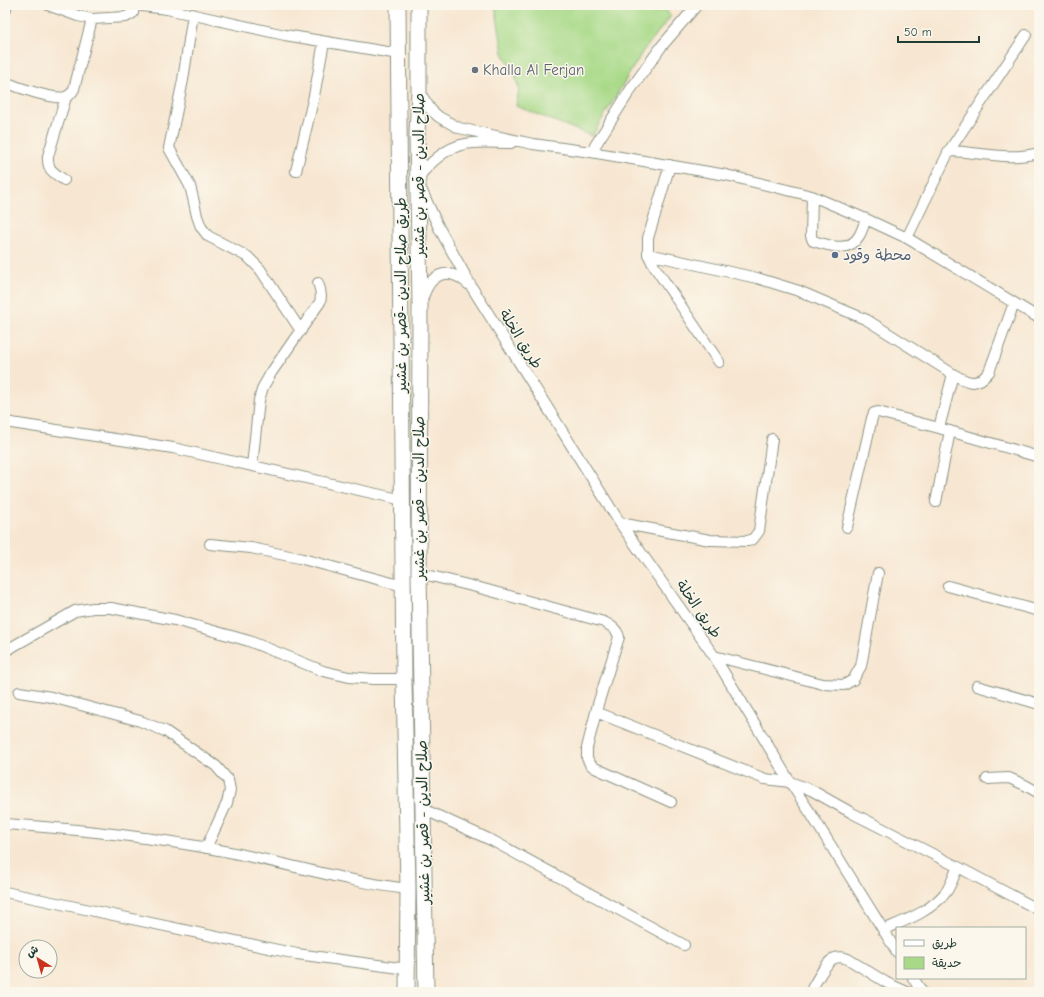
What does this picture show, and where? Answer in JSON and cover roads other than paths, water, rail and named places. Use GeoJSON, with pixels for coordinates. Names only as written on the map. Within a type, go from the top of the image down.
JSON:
{"type":"FeatureCollection","features":[{"type":"Feature","properties":{"kind":"highway","name":"طريق صلاح الدين -قصر بن غشير"},"geometry":{"type":"LineString","coordinates":[[398,5],[404,679],[408,889],[407,992]]}},
{"type":"Feature","properties":{"kind":"highway","name":"صلاح الدين - قصر بن غشير"},"geometry":{"type":"LineString","coordinates":[[419,5],[419,572],[426,992]]}},
{"type":"Feature","properties":{"kind":"street"},"geometry":{"type":"LineString","coordinates":[[5,11],[7,5]]}},
{"type":"Feature","properties":{"kind":"street"},"geometry":{"type":"LineString","coordinates":[[48,5],[92,20],[129,16],[133,13],[134,5],[167,9],[285,35],[399,54]]}},
{"type":"Feature","properties":{"kind":"street"},"geometry":{"type":"LineString","coordinates":[[592,152],[631,89],[661,47],[697,5]]}},
{"type":"Feature","properties":{"kind":"street"},"geometry":{"type":"LineString","coordinates":[[193,14],[184,80],[169,148],[190,186],[194,198],[196,216],[201,227],[208,236],[248,257],[260,269],[301,331]]}},
{"type":"Feature","properties":{"kind":"street"},"geometry":{"type":"LineString","coordinates":[[5,82],[25,91],[61,98],[70,95],[74,89],[92,20]]}},
{"type":"Feature","properties":{"kind":"street"},"geometry":{"type":"LineString","coordinates":[[907,238],[949,151],[1026,35]]}},
{"type":"Feature","properties":{"kind":"street"},"geometry":{"type":"LineString","coordinates":[[296,171],[314,96],[324,42]]}},
{"type":"Feature","properties":{"kind":"street"},"geometry":{"type":"LineString","coordinates":[[419,92],[431,110],[448,123],[458,128],[532,144],[592,152],[726,175],[812,196],[907,238],[1039,318]]}},
{"type":"Feature","properties":{"kind":"street"},"geometry":{"type":"LineString","coordinates":[[64,180],[49,167],[48,156],[66,97]]}},
{"type":"Feature","properties":{"kind":"street"},"geometry":{"type":"LineString","coordinates":[[418,182],[430,164],[437,157],[445,152],[472,142],[532,144]]}},
{"type":"Feature","properties":{"kind":"street"},"geometry":{"type":"LineString","coordinates":[[949,151],[971,152],[1007,157],[1018,157],[1039,153]]}},
{"type":"Feature","properties":{"kind":"street"},"geometry":{"type":"LineString","coordinates":[[670,165],[648,238],[648,254],[654,266],[719,362]]}},
{"type":"Feature","properties":{"kind":"street","name":"طريق الخلة"},"geometry":{"type":"LineString","coordinates":[[418,182],[439,228],[471,286],[620,523],[714,656],[790,782],[896,950]]}},
{"type":"Feature","properties":{"kind":"street"},"geometry":{"type":"LineString","coordinates":[[812,196],[811,236],[813,241],[844,247],[851,244],[859,237],[866,219]]}},
{"type":"Feature","properties":{"kind":"street"},"geometry":{"type":"LineString","coordinates":[[648,254],[758,278],[799,291],[867,320],[968,382],[976,382],[985,377],[989,372],[1014,303]]}},
{"type":"Feature","properties":{"kind":"street","name":"طريق الخلة"},"geometry":{"type":"LineString","coordinates":[[420,304],[429,281],[437,276],[445,274],[454,275],[462,278],[471,286]]}},
{"type":"Feature","properties":{"kind":"street"},"geometry":{"type":"LineString","coordinates":[[252,466],[259,400],[263,388],[271,373],[320,302],[322,296],[318,283]]}},
{"type":"Feature","properties":{"kind":"street"},"geometry":{"type":"LineString","coordinates":[[939,428],[953,374]]}},
{"type":"Feature","properties":{"kind":"street"},"geometry":{"type":"LineString","coordinates":[[847,527],[874,413],[882,413],[1039,456]]}},
{"type":"Feature","properties":{"kind":"street"},"geometry":{"type":"LineString","coordinates":[[5,422],[173,448],[403,500]]}},
{"type":"Feature","properties":{"kind":"street"},"geometry":{"type":"LineString","coordinates":[[936,502],[950,431]]}},
{"type":"Feature","properties":{"kind":"street"},"geometry":{"type":"LineString","coordinates":[[620,523],[710,540],[748,541],[753,539],[759,531],[772,439]]}},
{"type":"Feature","properties":{"kind":"street"},"geometry":{"type":"LineString","coordinates":[[210,544],[251,548],[299,558],[403,586]]}},
{"type":"Feature","properties":{"kind":"street"},"geometry":{"type":"LineString","coordinates":[[419,572],[604,622],[614,628],[619,637],[596,712],[587,748],[587,758],[594,768],[671,802]]}},
{"type":"Feature","properties":{"kind":"street"},"geometry":{"type":"LineString","coordinates":[[714,656],[823,684],[844,685],[853,680],[861,666],[878,573]]}},
{"type":"Feature","properties":{"kind":"street"},"geometry":{"type":"LineString","coordinates":[[948,586],[1039,611]]}},
{"type":"Feature","properties":{"kind":"street"},"geometry":{"type":"LineString","coordinates":[[5,650],[75,611],[93,608],[111,608],[175,620],[249,641],[322,671],[349,677],[404,679]]}},
{"type":"Feature","properties":{"kind":"street"},"geometry":{"type":"LineString","coordinates":[[977,686],[1039,704]]}},
{"type":"Feature","properties":{"kind":"street"},"geometry":{"type":"LineString","coordinates":[[19,692],[51,697],[140,721],[165,731],[216,766],[228,780],[230,790],[227,803],[206,848]]}},
{"type":"Feature","properties":{"kind":"street"},"geometry":{"type":"LineString","coordinates":[[596,712],[765,779],[790,782],[811,790],[852,813],[1039,910]]}},
{"type":"Feature","properties":{"kind":"street"},"geometry":{"type":"LineString","coordinates":[[987,779],[1009,778],[1039,793]]}},
{"type":"Feature","properties":{"kind":"street"},"geometry":{"type":"LineString","coordinates":[[423,810],[493,841],[684,945]]}},
{"type":"Feature","properties":{"kind":"street"},"geometry":{"type":"LineString","coordinates":[[5,824],[78,829],[152,839],[206,848],[381,886],[408,889]]}},
{"type":"Feature","properties":{"kind":"street"},"geometry":{"type":"LineString","coordinates":[[883,930],[920,914],[933,904],[946,891],[958,867]]}},
{"type":"Feature","properties":{"kind":"street"},"geometry":{"type":"LineString","coordinates":[[5,892],[297,954],[407,969]]}},
{"type":"Feature","properties":{"kind":"street"},"geometry":{"type":"LineString","coordinates":[[810,992],[828,963],[834,958],[841,957],[848,959],[887,983],[907,992]]}},
{"type":"Feature","properties":{"kind":"street"},"geometry":{"type":"LineString","coordinates":[[914,979],[922,992]]}},
{"type":"Feature","properties":{"kind":"place","name":"Khalla Al Ferjan"},"geometry":{"type":"Point","coordinates":[475,70]}},
{"type":"Feature","properties":{"kind":"place","name":"محطة وقود"},"geometry":{"type":"Point","coordinates":[835,255]}}]}
